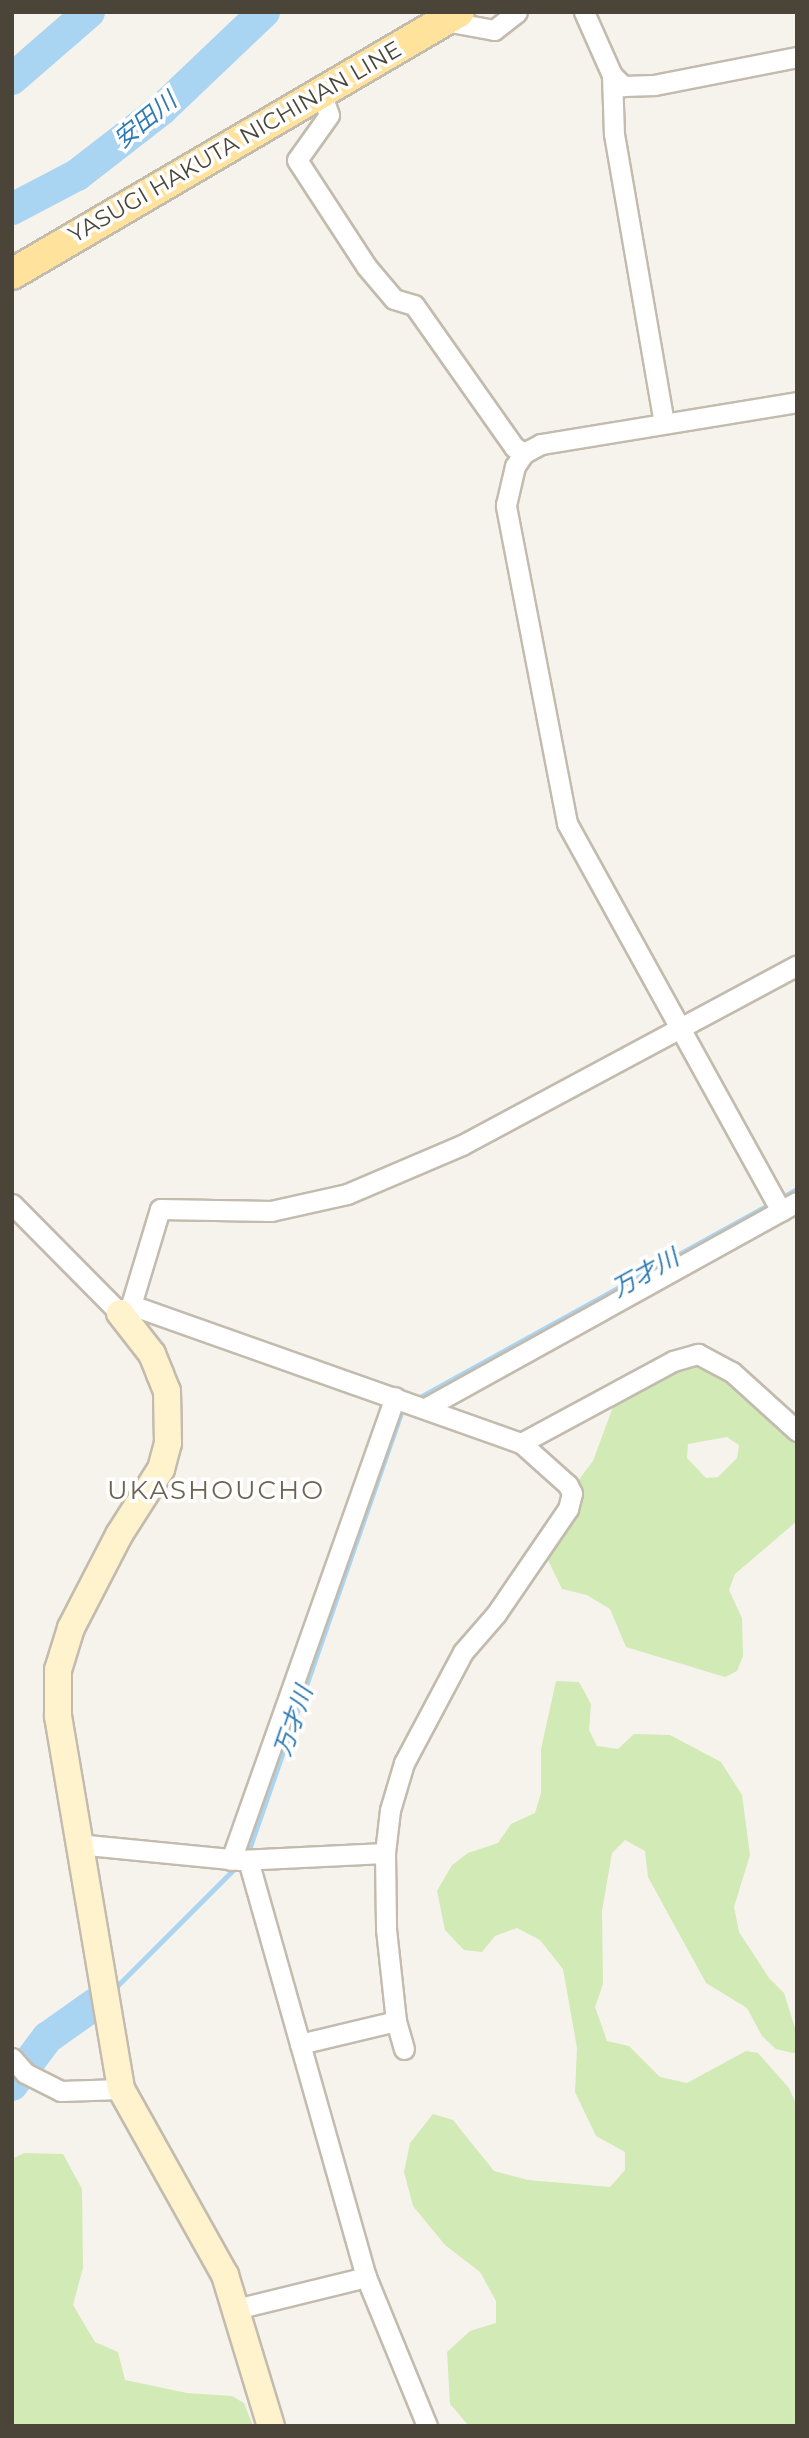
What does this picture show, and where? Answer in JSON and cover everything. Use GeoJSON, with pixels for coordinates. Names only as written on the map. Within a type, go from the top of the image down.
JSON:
{"type":"FeatureCollection","features":[{"type":"Feature","properties":{"kind":"main road","name":"YASUGI HAKUTA NICHINAN LINE"},"geometry":{"type":"LineString","coordinates":[[12,274],[452,17]]}},
{"type":"Feature","properties":{"kind":"street"},"geometry":{"type":"LineString","coordinates":[[452,17],[494,30],[517,12]]}},
{"type":"Feature","properties":{"kind":"street"},"geometry":{"type":"LineString","coordinates":[[584,12],[612,75],[614,134],[664,422]]}},
{"type":"Feature","properties":{"kind":"street"},"geometry":{"type":"LineString","coordinates":[[612,75],[624,86],[654,85],[797,57]]}},
{"type":"Feature","properties":{"kind":"street"},"geometry":{"type":"LineString","coordinates":[[321,92],[329,115],[298,160],[366,266],[394,299],[414,305],[514,447],[524,453]]}},
{"type":"Feature","properties":{"kind":"street"},"geometry":{"type":"LineString","coordinates":[[426,1407],[782,1203],[679,1028],[568,823],[506,505],[511,476],[524,453],[541,444],[797,402]]}},
{"type":"Feature","properties":{"kind":"street"},"geometry":{"type":"LineString","coordinates":[[126,1309],[160,1209],[271,1211],[347,1194],[462,1145],[797,964]]}},
{"type":"Feature","properties":{"kind":"street"},"geometry":{"type":"LineString","coordinates":[[12,1204],[126,1309],[152,1354],[160,1374],[169,1427],[161,1469],[101,1568],[71,1628],[58,1670],[58,1716],[77,1844],[121,2090],[207,2239],[236,2309],[271,2426]]}},
{"type":"Feature","properties":{"kind":"street"},"geometry":{"type":"LineString","coordinates":[[126,1309],[426,1407],[522,1443],[568,1485],[572,1493],[568,1509],[496,1614],[463,1652],[411,1750],[390,1811],[385,1853],[386,1929],[396,2021],[404,2049]]}},
{"type":"Feature","properties":{"kind":"street"},"geometry":{"type":"LineString","coordinates":[[522,1443],[673,1361],[698,1354],[732,1372],[797,1431]]}},
{"type":"Feature","properties":{"kind":"street"},"geometry":{"type":"LineString","coordinates":[[395,1397],[243,1860],[300,2043],[366,2277],[427,2426]]}},
{"type":"Feature","properties":{"kind":"street"},"geometry":{"type":"LineString","coordinates":[[77,1844],[243,1860],[385,1853]]}},
{"type":"Feature","properties":{"kind":"street"},"geometry":{"type":"LineString","coordinates":[[300,2043],[396,2021]]}},
{"type":"Feature","properties":{"kind":"street"},"geometry":{"type":"LineString","coordinates":[[18,2065],[69,2092],[121,2090]]}},
{"type":"Feature","properties":{"kind":"street"},"geometry":{"type":"LineString","coordinates":[[236,2309],[366,2277]]}},
{"type":"Feature","properties":{"kind":"green space"},"geometry":{"type":"Polygon","coordinates":[[[690,1364],[723,1375],[797,1437],[797,1521],[735,1574],[729,1590],[742,1618],[743,1656],[737,1671],[725,1677],[626,1647],[610,1609],[587,1595],[562,1589],[547,1558],[548,1548],[571,1518],[577,1482],[593,1461],[614,1404],[654,1377],[690,1364]],[[727,1437],[688,1444],[687,1458],[706,1478],[718,1477],[737,1458],[739,1445],[727,1437]]]}},
{"type":"Feature","properties":{"kind":"green space"},"geometry":{"type":"Polygon","coordinates":[[[556,1681],[579,1682],[591,1704],[589,1730],[597,1746],[618,1749],[634,1734],[670,1735],[721,1762],[742,1795],[750,1855],[734,1907],[739,1932],[769,1978],[784,1993],[797,2034],[797,2054],[776,2049],[762,2036],[747,2008],[706,1983],[648,1877],[645,1851],[625,1840],[612,1853],[602,1911],[603,1984],[595,2007],[607,2041],[629,2046],[660,2077],[687,2083],[746,2051],[758,2053],[789,2088],[797,2106],[797,2426],[469,2426],[450,2404],[447,2352],[470,2331],[496,2323],[496,2301],[480,2272],[445,2245],[413,2206],[404,2172],[410,2143],[433,2114],[453,2120],[494,2171],[528,2180],[610,2187],[625,2170],[625,2152],[596,2136],[575,2092],[577,2048],[563,1969],[540,1940],[517,1928],[495,1936],[482,1952],[464,1950],[445,1930],[437,1891],[452,1865],[468,1853],[498,1843],[511,1824],[535,1813],[541,1793],[541,1749],[556,1681]]]}},
{"type":"Feature","properties":{"kind":"green space"},"geometry":{"type":"Polygon","coordinates":[[[24,2153],[63,2154],[82,2189],[83,2268],[73,2305],[95,2342],[118,2352],[125,2380],[187,2393],[232,2396],[244,2403],[253,2426],[12,2426],[12,2159],[24,2153]]]}},
{"type":"Feature","properties":{"kind":"waterway"},"geometry":{"type":"LineString","coordinates":[[12,79],[89,12]]}},
{"type":"Feature","properties":{"kind":"waterway","name":"安田川"},"geometry":{"type":"LineString","coordinates":[[12,209],[77,175],[162,109],[264,12]]}},
{"type":"Feature","properties":{"kind":"waterway","name":"万才川"},"geometry":{"type":"LineString","coordinates":[[420,1397],[797,1189]]}},
{"type":"Feature","properties":{"kind":"waterway","name":"万才川"},"geometry":{"type":"LineString","coordinates":[[247,1855],[403,1407]]}},
{"type":"Feature","properties":{"kind":"waterway","name":"万才川"},"geometry":{"type":"LineString","coordinates":[[114,1989],[238,1865]]}},
{"type":"Feature","properties":{"kind":"waterway","name":"万才川"},"geometry":{"type":"LineString","coordinates":[[12,2085],[47,2038],[95,2004]]}},
{"type":"Feature","properties":{"kind":"district","name":"UKASHOUCHO"},"geometry":{"type":"Point","coordinates":[216,1491]}}]}
